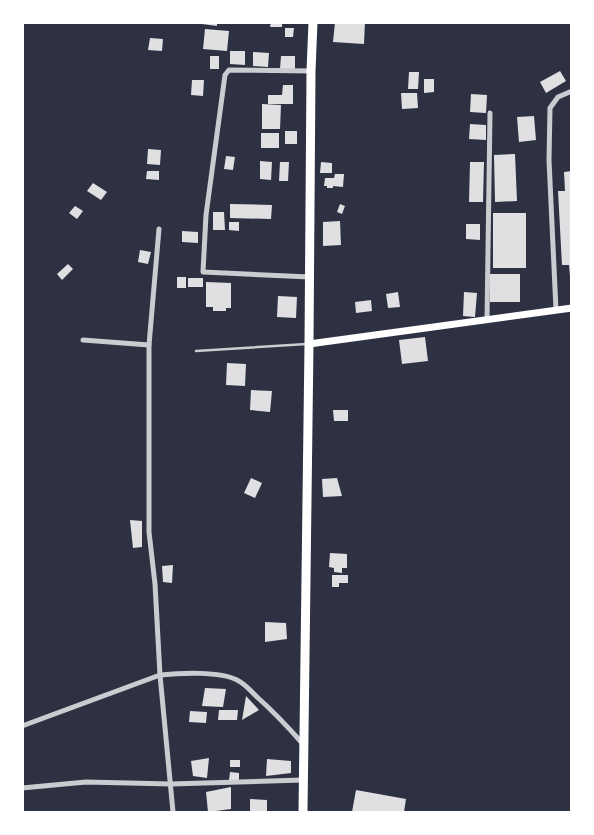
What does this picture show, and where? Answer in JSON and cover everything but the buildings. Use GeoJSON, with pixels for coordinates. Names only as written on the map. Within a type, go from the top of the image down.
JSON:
{"type":"FeatureCollection","features":[{"type":"Feature","properties":{"kind":"highway"},"geometry":{"type":"LineString","coordinates":[[303,812],[310,344],[311,70],[314,22]]}},
{"type":"Feature","properties":{"kind":"main road"},"geometry":{"type":"LineString","coordinates":[[310,344],[572,308]]}},
{"type":"Feature","properties":{"kind":"street"},"geometry":{"type":"LineString","coordinates":[[310,277],[203,272],[206,215],[225,75],[229,70],[311,70]]}},
{"type":"Feature","properties":{"kind":"street"},"geometry":{"type":"LineString","coordinates":[[556,310],[549,160],[550,108],[558,97],[572,90]]}},
{"type":"Feature","properties":{"kind":"street"},"geometry":{"type":"LineString","coordinates":[[487,320],[490,113]]}},
{"type":"Feature","properties":{"kind":"street"},"geometry":{"type":"LineString","coordinates":[[159,229],[148,345],[149,532],[155,584],[160,675],[173,812]]}},
{"type":"Feature","properties":{"kind":"street"},"geometry":{"type":"LineString","coordinates":[[83,340],[148,345]]}},
{"type":"Feature","properties":{"kind":"street"},"geometry":{"type":"LineString","coordinates":[[22,726],[160,675],[221,675],[237,680],[278,715],[303,744]]}},
{"type":"Feature","properties":{"kind":"street"},"geometry":{"type":"LineString","coordinates":[[22,788],[86,782],[171,784],[303,780]]}},
{"type":"Feature","properties":{"kind":"lane"},"geometry":{"type":"LineString","coordinates":[[196,351],[310,344]]}}]}
